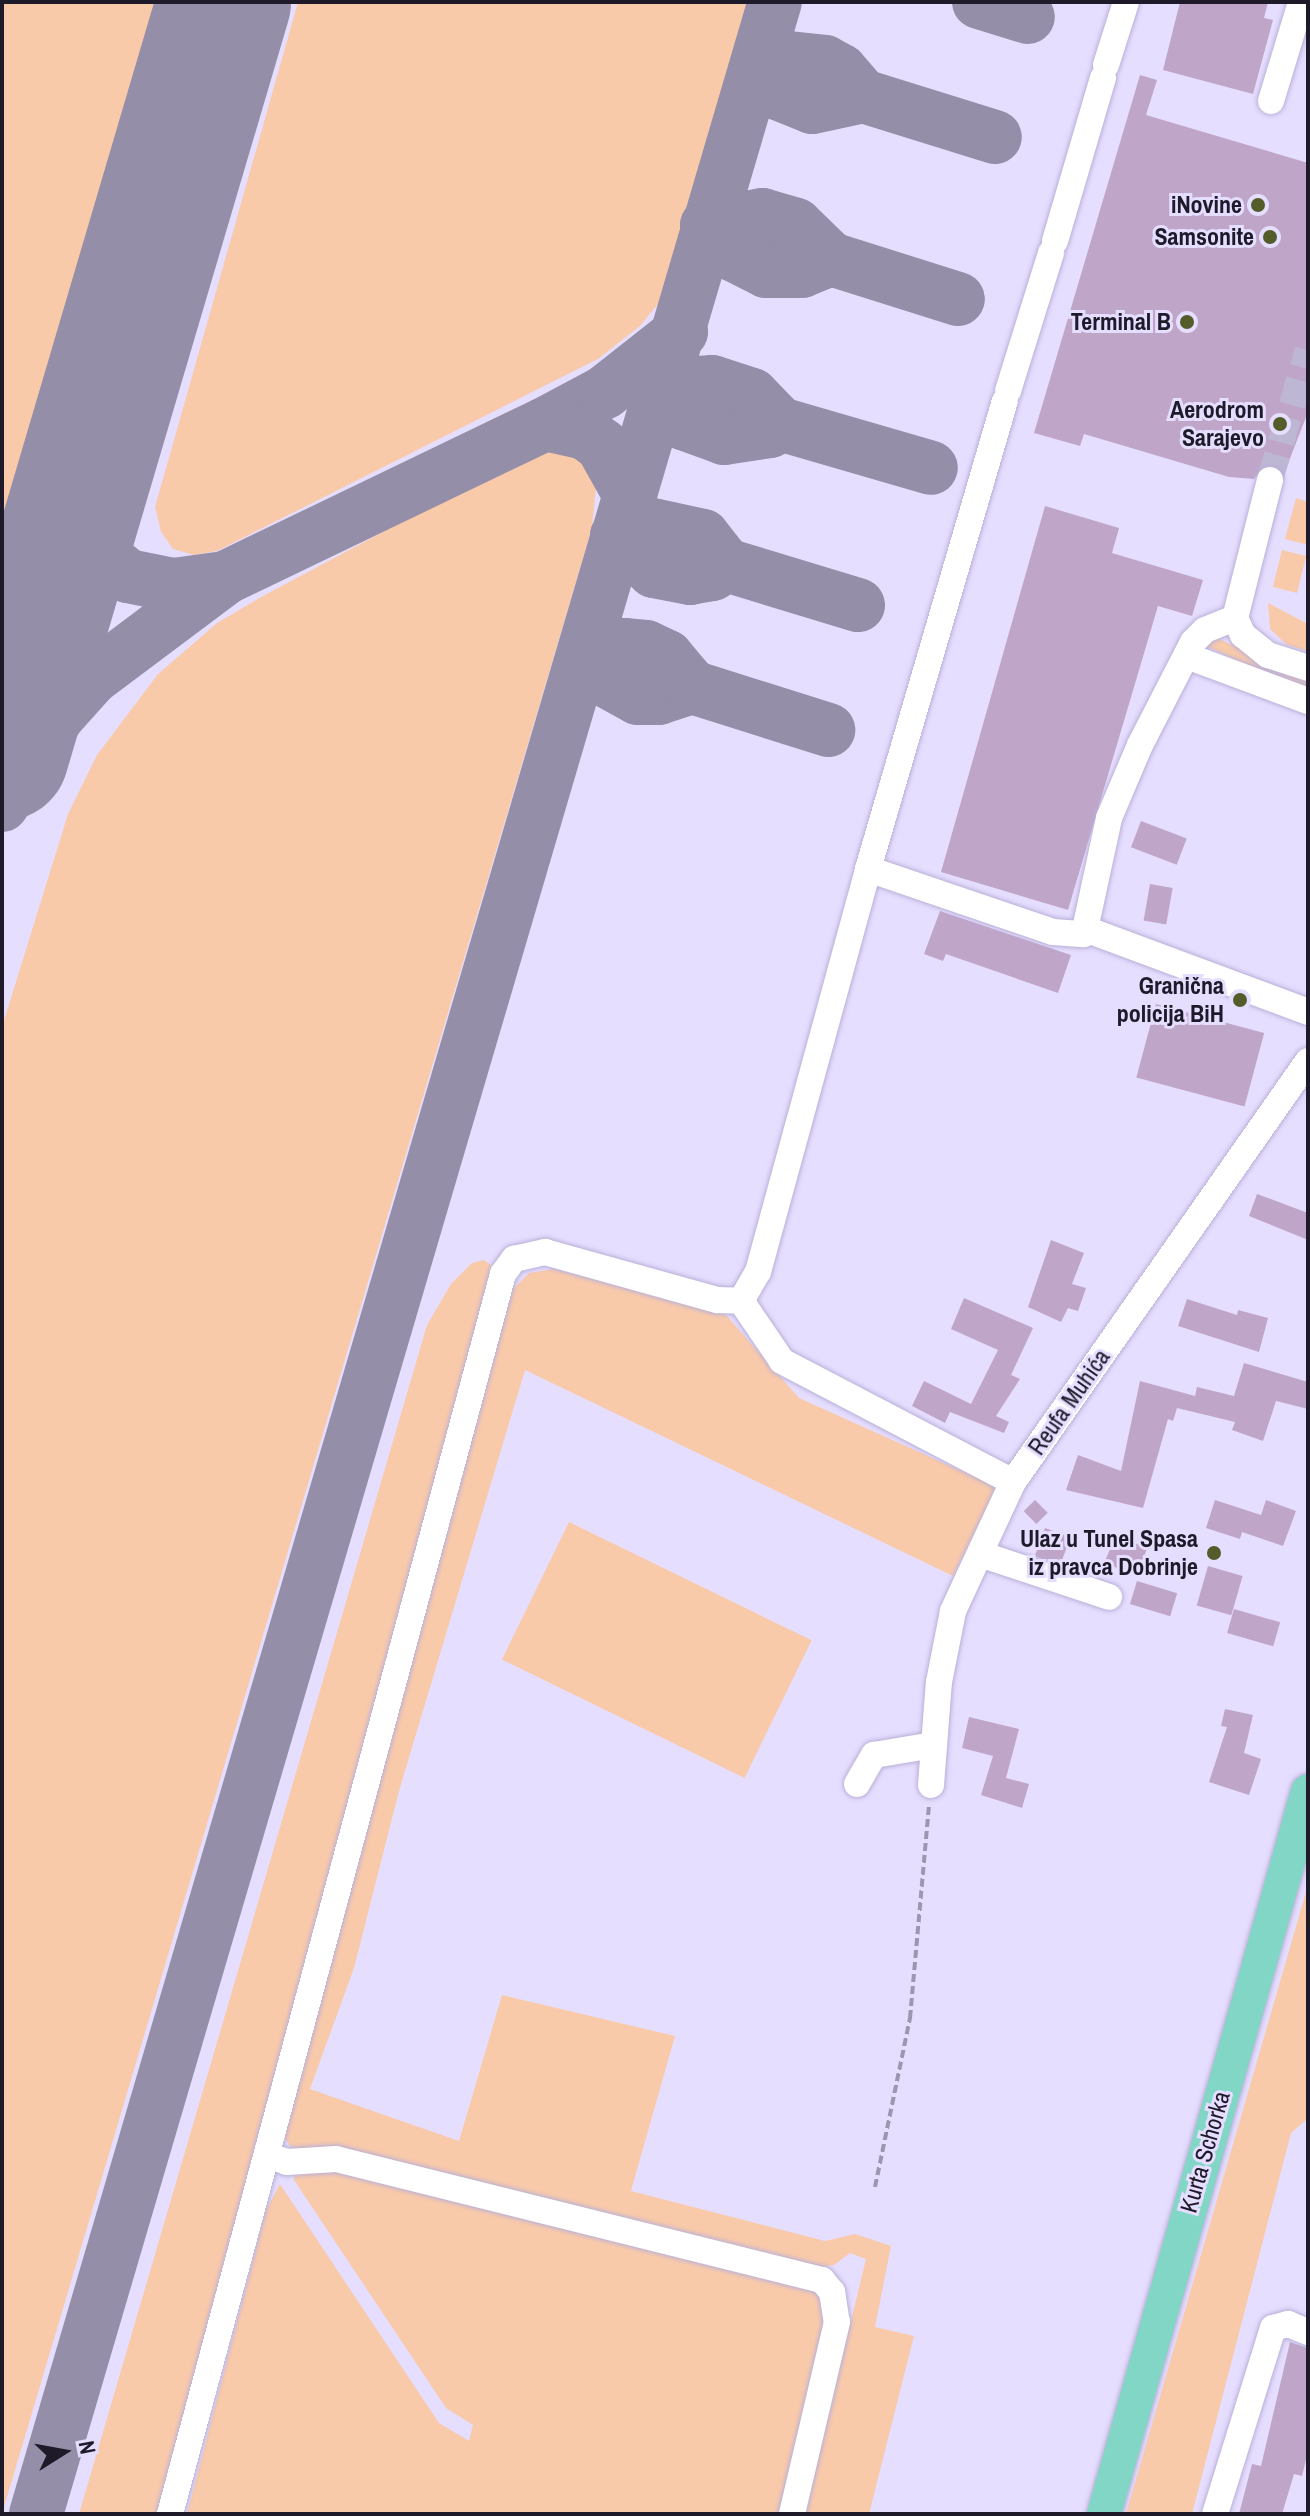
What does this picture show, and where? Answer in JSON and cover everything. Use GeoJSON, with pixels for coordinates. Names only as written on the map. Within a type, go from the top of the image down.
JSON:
{"type":"FeatureCollection","features":[{"type":"Feature","properties":{"kind":"main road","name":"Kurta Schorka"},"geometry":{"type":"LineString","coordinates":[[1104,2514],[1308,1791]]}},
{"type":"Feature","properties":{"kind":"street"},"geometry":{"type":"LineString","coordinates":[[741,1301],[758,1272],[868,869],[1126,2]]}},
{"type":"Feature","properties":{"kind":"street"},"geometry":{"type":"LineString","coordinates":[[1271,101],[1298,44],[1301,2]]}},
{"type":"Feature","properties":{"kind":"street"},"geometry":{"type":"LineString","coordinates":[[1270,480],[1235,618],[1243,635],[1268,655],[1308,668]]}},
{"type":"Feature","properties":{"kind":"street"},"geometry":{"type":"LineString","coordinates":[[1088,930],[1109,818],[1187,656],[1205,630],[1235,618]]}},
{"type":"Feature","properties":{"kind":"street"},"geometry":{"type":"LineString","coordinates":[[1187,656],[1308,701]]}},
{"type":"Feature","properties":{"kind":"street"},"geometry":{"type":"LineString","coordinates":[[868,869],[1053,932],[1088,930],[1308,1012]]}},
{"type":"Feature","properties":{"kind":"street","name":"Reufa Muhića"},"geometry":{"type":"LineString","coordinates":[[931,1785],[953,1611],[1013,1482],[1308,1061]]}},
{"type":"Feature","properties":{"kind":"street"},"geometry":{"type":"LineString","coordinates":[[170,2514],[269,2156],[503,1274],[514,1259],[545,1252],[717,1300],[741,1301]]}},
{"type":"Feature","properties":{"kind":"street"},"geometry":{"type":"LineString","coordinates":[[741,1301],[782,1361],[1013,1482]]}},
{"type":"Feature","properties":{"kind":"street"},"geometry":{"type":"LineString","coordinates":[[980,1554],[1109,1597]]}},
{"type":"Feature","properties":{"kind":"street"},"geometry":{"type":"LineString","coordinates":[[857,1784],[874,1755],[934,1745]]}},
{"type":"Feature","properties":{"kind":"street"},"geometry":{"type":"LineString","coordinates":[[269,2156],[287,2162],[336,2159],[822,2280],[832,2292],[837,2322],[792,2514]]}},
{"type":"Feature","properties":{"kind":"street"},"geometry":{"type":"LineString","coordinates":[[1215,2514],[1273,2328],[1288,2324],[1308,2332]]}},
{"type":"Feature","properties":{"kind":"path"},"geometry":{"type":"LineString","coordinates":[[875,2187],[910,2018],[931,1785]]}},
{"type":"Feature","properties":{"kind":"shaded area"},"geometry":{"type":"Polygon","coordinates":[[[2,2],[170,2],[2,566],[2,2]]]}},
{"type":"Feature","properties":{"kind":"shaded area"},"geometry":{"type":"Polygon","coordinates":[[[298,2],[747,2],[663,298],[640,326],[598,359],[217,551],[194,555],[173,549],[161,532],[155,507],[298,2]]]}},
{"type":"Feature","properties":{"kind":"shaded area"},"geometry":{"type":"Polygon","coordinates":[[[560,447],[575,451],[597,477],[592,528],[2,2514],[2,1027],[68,814],[97,755],[158,674],[217,623],[261,597],[535,451],[560,447]]]}},
{"type":"Feature","properties":{"kind":"shaded area"},"geometry":{"type":"Polygon","coordinates":[[[1296,498],[1308,502],[1308,545],[1285,539],[1296,498]]]}},
{"type":"Feature","properties":{"kind":"shaded area"},"geometry":{"type":"Polygon","coordinates":[[[1282,550],[1306,556],[1297,593],[1273,587],[1282,550]]]}},
{"type":"Feature","properties":{"kind":"shaded area"},"geometry":{"type":"Polygon","coordinates":[[[1268,603],[1308,624],[1308,651],[1287,645],[1270,629],[1268,603]]]}},
{"type":"Feature","properties":{"kind":"shaded area"},"geometry":{"type":"Polygon","coordinates":[[[1210,635],[1308,679],[1308,694],[1202,644],[1210,635]]]}},
{"type":"Feature","properties":{"kind":"shaded area"},"geometry":{"type":"Polygon","coordinates":[[[484,1260],[491,1265],[487,1283],[163,2514],[79,2514],[427,1325],[451,1284],[472,1263],[484,1260]]]}},
{"type":"Feature","properties":{"kind":"shaded area"},"geometry":{"type":"Polygon","coordinates":[[[554,1269],[726,1315],[799,1398],[997,1487],[953,1576],[525,1370],[399,1791],[354,1968],[310,2089],[459,2141],[502,1995],[675,2036],[631,2191],[825,2241],[855,2234],[891,2246],[875,2327],[914,2336],[869,2514],[804,2514],[866,2259],[850,2253],[834,2265],[816,2268],[291,2147],[283,2136],[506,1296],[529,1273],[554,1269]]]}},
{"type":"Feature","properties":{"kind":"shaded area"},"geometry":{"type":"Polygon","coordinates":[[[569,1522],[812,1640],[745,1778],[502,1660],[569,1522]]]}},
{"type":"Feature","properties":{"kind":"shaded area"},"geometry":{"type":"Polygon","coordinates":[[[1308,1885],[1308,2118],[1291,2133],[1192,2514],[1126,2514],[1308,1885]]]}},
{"type":"Feature","properties":{"kind":"shaded area"},"geometry":{"type":"Polygon","coordinates":[[[337,2169],[812,2290],[821,2297],[827,2309],[824,2341],[778,2514],[187,2514],[266,2210],[280,2184],[439,2423],[469,2441],[473,2425],[446,2408],[294,2180],[294,2175],[304,2170],[337,2169]]]}},
{"type":"Feature","properties":{"kind":"building"},"geometry":{"type":"Polygon","coordinates":[[[1180,2],[1268,2],[1264,18],[1273,20],[1253,94],[1163,70],[1180,2]]]}},
{"type":"Feature","properties":{"kind":"building","name":"Terminal B"},"geometry":{"type":"Polygon","coordinates":[[[1140,75],[1157,80],[1146,115],[1308,163],[1308,412],[1284,474],[1266,464],[1254,479],[1229,477],[1084,434],[1080,446],[1034,433],[1140,75]]]}},
{"type":"Feature","properties":{"kind":"building"},"geometry":{"type":"Polygon","coordinates":[[[1045,506],[1119,528],[1112,553],[1203,580],[1192,616],[1158,606],[1068,910],[941,872],[1045,506]]]}},
{"type":"Feature","properties":{"kind":"building"},"geometry":{"type":"Polygon","coordinates":[[[1141,821],[1187,839],[1177,865],[1131,847],[1141,821]]]}},
{"type":"Feature","properties":{"kind":"building"},"geometry":{"type":"Polygon","coordinates":[[[1150,884],[1173,888],[1166,924],[1144,920],[1150,884]]]}},
{"type":"Feature","properties":{"kind":"building"},"geometry":{"type":"Polygon","coordinates":[[[940,911],[1071,955],[1058,993],[946,954],[943,961],[924,954],[940,911]]]}},
{"type":"Feature","properties":{"kind":"building"},"geometry":{"type":"Polygon","coordinates":[[[1156,1004],[1264,1033],[1245,1106],[1136,1077],[1156,1004]]]}},
{"type":"Feature","properties":{"kind":"building"},"geometry":{"type":"Polygon","coordinates":[[[1257,1194],[1308,1213],[1308,1240],[1249,1216],[1257,1194]]]}},
{"type":"Feature","properties":{"kind":"building"},"geometry":{"type":"Polygon","coordinates":[[[1051,1240],[1084,1253],[1072,1284],[1086,1288],[1078,1311],[1068,1308],[1061,1322],[1028,1307],[1051,1240]]]}},
{"type":"Feature","properties":{"kind":"building"},"geometry":{"type":"Polygon","coordinates":[[[964,1298],[1033,1328],[1011,1375],[1020,1379],[996,1416],[1009,1422],[1004,1433],[950,1412],[945,1423],[912,1406],[924,1381],[971,1404],[998,1350],[951,1329],[964,1298]]]}},
{"type":"Feature","properties":{"kind":"building"},"geometry":{"type":"Polygon","coordinates":[[[1187,1299],[1237,1315],[1238,1310],[1268,1318],[1259,1352],[1178,1326],[1187,1299]]]}},
{"type":"Feature","properties":{"kind":"building"},"geometry":{"type":"Polygon","coordinates":[[[1244,1363],[1308,1382],[1308,1409],[1276,1401],[1263,1441],[1232,1430],[1235,1422],[1177,1408],[1173,1421],[1168,1419],[1143,1508],[1066,1490],[1078,1455],[1121,1471],[1140,1381],[1195,1396],[1197,1387],[1234,1396],[1244,1363]]]}},
{"type":"Feature","properties":{"kind":"building"},"geometry":{"type":"Polygon","coordinates":[[[1035,1500],[1048,1513],[1036,1524],[1024,1511],[1035,1500]]]}},
{"type":"Feature","properties":{"kind":"building"},"geometry":{"type":"Polygon","coordinates":[[[1215,1500],[1261,1515],[1266,1500],[1296,1511],[1283,1546],[1242,1532],[1240,1539],[1206,1528],[1215,1500]]]}},
{"type":"Feature","properties":{"kind":"building"},"geometry":{"type":"Polygon","coordinates":[[[1045,1528],[1070,1537],[1060,1565],[1035,1556],[1045,1528]]]}},
{"type":"Feature","properties":{"kind":"building"},"geometry":{"type":"Polygon","coordinates":[[[1116,1535],[1147,1548],[1136,1576],[1104,1563],[1116,1535]]]}},
{"type":"Feature","properties":{"kind":"building"},"geometry":{"type":"Polygon","coordinates":[[[1208,1566],[1243,1576],[1231,1615],[1197,1605],[1208,1566]]]}},
{"type":"Feature","properties":{"kind":"building"},"geometry":{"type":"Polygon","coordinates":[[[1137,1581],[1177,1593],[1170,1616],[1130,1604],[1137,1581]]]}},
{"type":"Feature","properties":{"kind":"building"},"geometry":{"type":"Polygon","coordinates":[[[1234,1609],[1280,1622],[1273,1646],[1227,1633],[1234,1609]]]}},
{"type":"Feature","properties":{"kind":"building"},"geometry":{"type":"Polygon","coordinates":[[[1225,1709],[1253,1715],[1244,1753],[1261,1759],[1249,1795],[1209,1782],[1227,1727],[1221,1726],[1225,1709]]]}},
{"type":"Feature","properties":{"kind":"building"},"geometry":{"type":"Polygon","coordinates":[[[969,1717],[1019,1729],[1006,1778],[1029,1784],[1022,1808],[981,1795],[993,1756],[962,1748],[969,1717]]]}},
{"type":"Feature","properties":{"kind":"building"},"geometry":{"type":"Polygon","coordinates":[[[1290,2342],[1308,2348],[1308,2452],[1302,2476],[1294,2474],[1282,2514],[1239,2514],[1252,2464],[1261,2466],[1290,2342]]]}},
{"type":"Feature","properties":{"kind":"taxiway"},"geometry":{"type":"LineString","coordinates":[[36,2514],[775,2]]}},
{"type":"Feature","properties":{"kind":"taxiway"},"geometry":{"type":"LineString","coordinates":[[979,2],[1028,17]]}},
{"type":"Feature","properties":{"kind":"taxiway"},"geometry":{"type":"LineString","coordinates":[[863,96],[812,107],[777,93],[755,71],[789,58],[825,62],[841,71],[863,96],[995,137]]}},
{"type":"Feature","properties":{"kind":"taxiway"},"geometry":{"type":"LineString","coordinates":[[762,215],[796,225],[831,259],[802,271],[766,271],[734,255],[707,225],[762,215]]}},
{"type":"Feature","properties":{"kind":"taxiway"},"geometry":{"type":"LineString","coordinates":[[831,259],[958,299]]}},
{"type":"Feature","properties":{"kind":"taxiway"},"geometry":{"type":"LineString","coordinates":[[545,424],[605,392],[681,332]]}},
{"type":"Feature","properties":{"kind":"taxiway"},"geometry":{"type":"LineString","coordinates":[[712,382],[752,395],[780,424],[770,431],[724,438],[683,423],[660,397],[695,383],[712,382]]}},
{"type":"Feature","properties":{"kind":"taxiway"},"geometry":{"type":"LineString","coordinates":[[225,578],[545,424],[585,433],[602,445],[630,495]]}},
{"type":"Feature","properties":{"kind":"taxiway"},"geometry":{"type":"LineString","coordinates":[[780,424],[931,468]]}},
{"type":"Feature","properties":{"kind":"taxiway"},"geometry":{"type":"LineString","coordinates":[[2,805],[57,717],[92,678],[225,578],[173,585],[128,576],[111,562],[98,536],[93,502],[97,433]]}},
{"type":"Feature","properties":{"kind":"taxiway"},"geometry":{"type":"LineString","coordinates":[[652,525],[703,536],[726,565],[712,574],[690,578],[654,571],[617,536],[652,525]]}},
{"type":"Feature","properties":{"kind":"taxiway"},"geometry":{"type":"LineString","coordinates":[[726,565],[858,605]]}},
{"type":"Feature","properties":{"kind":"taxiway"},"geometry":{"type":"LineString","coordinates":[[624,645],[646,647],[667,657],[692,687],[659,698],[638,698],[598,676],[583,657],[624,645]]}},
{"type":"Feature","properties":{"kind":"taxiway"},"geometry":{"type":"LineString","coordinates":[[692,687],[828,730]]}},
{"type":"Feature","properties":{"kind":"runway"},"geometry":{"type":"LineString","coordinates":[[2,754],[224,2]]}},
{"type":"Feature","properties":{"kind":"tunnel"},"geometry":{"type":"LineString","coordinates":[[1270,480],[1308,350]]}},
{"type":"Feature","properties":{"kind":"place","name":"iNovine"},"geometry":{"type":"Point","coordinates":[1258,205]}},
{"type":"Feature","properties":{"kind":"place","name":"Samsonite"},"geometry":{"type":"Point","coordinates":[1270,237]}},
{"type":"Feature","properties":{"kind":"place","name":"Terminal B"},"geometry":{"type":"Point","coordinates":[1187,322]}},
{"type":"Feature","properties":{"kind":"place","name":"Aerodrom Sarajevo"},"geometry":{"type":"Point","coordinates":[1280,424]}},
{"type":"Feature","properties":{"kind":"place","name":"Granična policija BiH"},"geometry":{"type":"Point","coordinates":[1240,1000]}},
{"type":"Feature","properties":{"kind":"place","name":"Ulaz u Tunel Spasa iz pravca Dobrinje"},"geometry":{"type":"Point","coordinates":[1214,1553]}}]}
